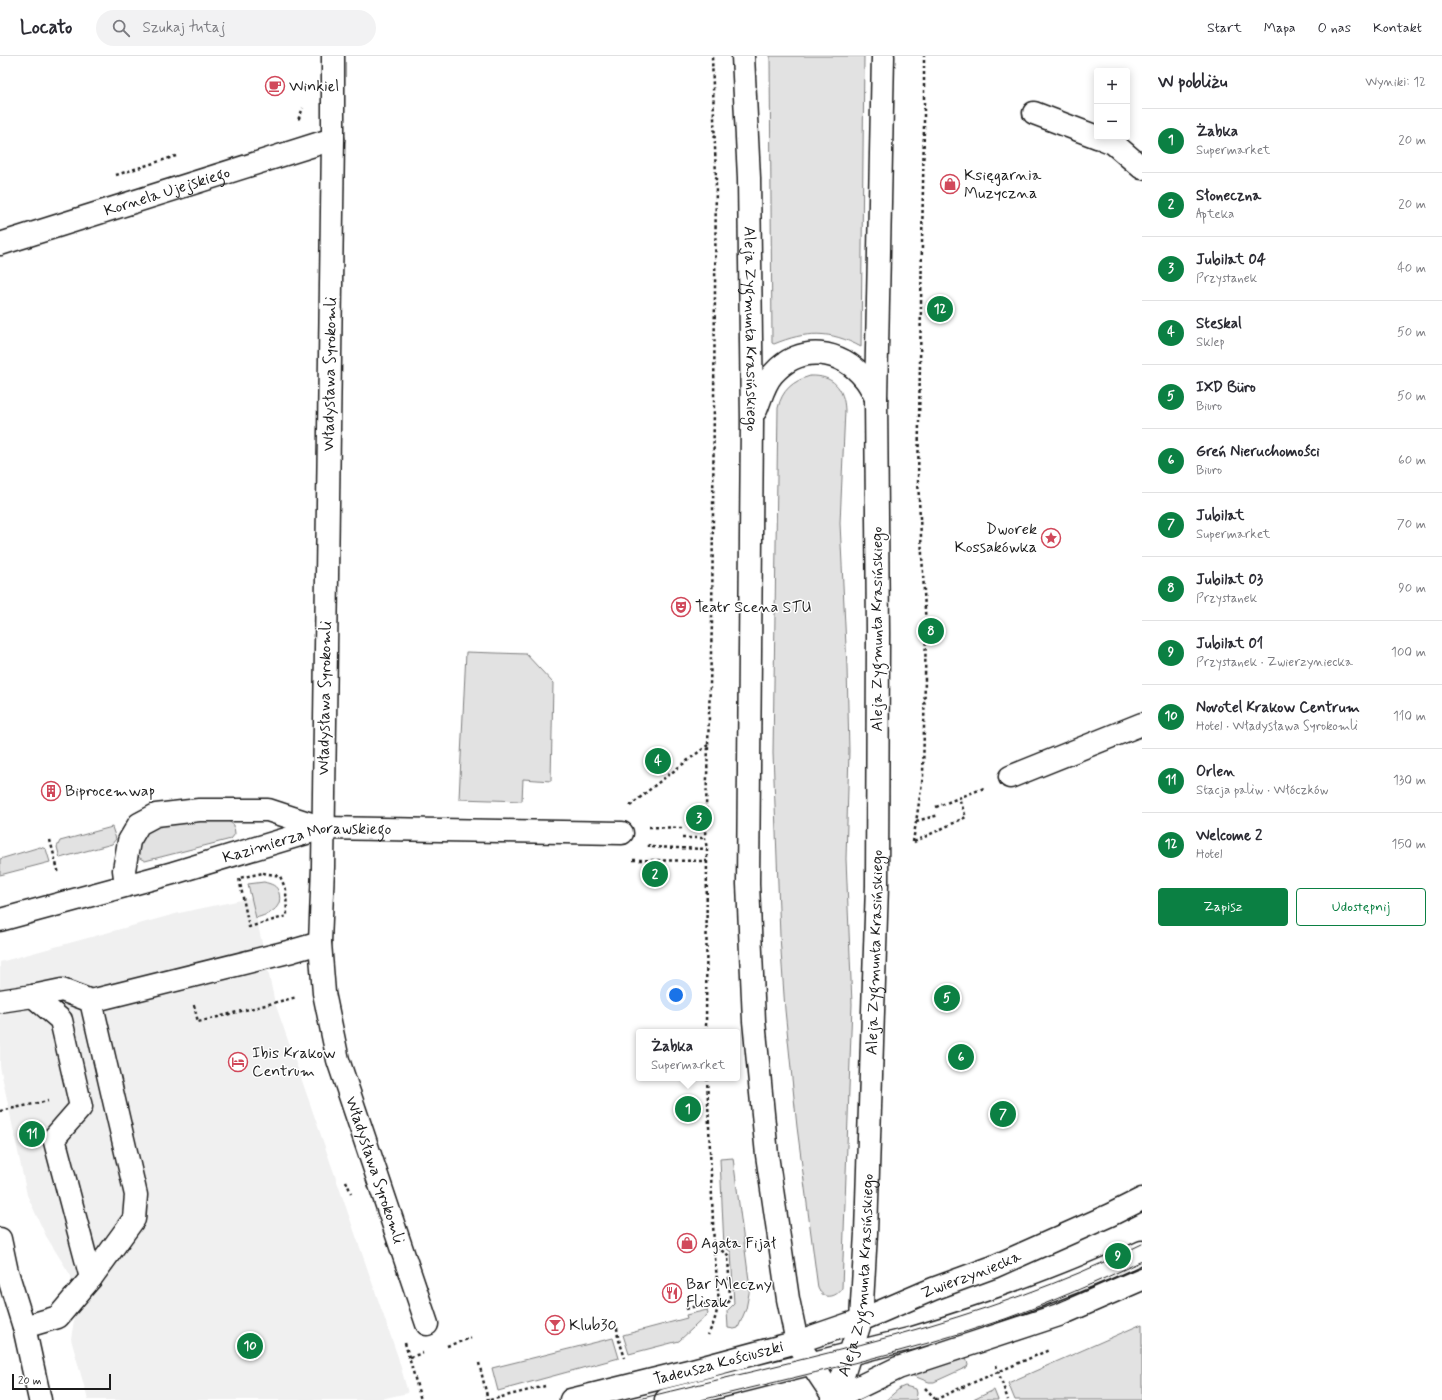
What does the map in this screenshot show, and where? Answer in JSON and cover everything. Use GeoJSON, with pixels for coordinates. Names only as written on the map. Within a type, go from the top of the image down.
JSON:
{"type":"FeatureCollection","features":[{"type":"Feature","properties":{"kind":"street","name":"Władysława Syrokomli"},"geometry":{"type":"LineString","coordinates":[[333,56],[323,828],[320,942],[324,993],[338,1060],[427,1324]]}},
{"type":"Feature","properties":{"kind":"street","name":"Aleja Zygmunta Krasińskiego"},"geometry":{"type":"LineString","coordinates":[[743,56],[749,178],[752,421],[748,884],[754,1021],[767,1154],[788,1299],[797,1342],[834,1400]]}},
{"type":"Feature","properties":{"kind":"street","name":"Aleja Zygmunta Krasińskiego"},"geometry":{"type":"LineString","coordinates":[[834,1400],[860,1320],[866,1225],[877,885],[878,634],[876,398],[883,56]]}},
{"type":"Feature","properties":{"kind":"street"},"geometry":{"type":"LineString","coordinates":[[1034,113],[1094,136]]}},
{"type":"Feature","properties":{"kind":"street","name":"Kornela Ujejskiego"},"geometry":{"type":"LineString","coordinates":[[0,244],[333,139]]}},
{"type":"Feature","properties":{"kind":"street"},"geometry":{"type":"LineString","coordinates":[[1106,140],[1113,143],[1142,168]]}},
{"type":"Feature","properties":{"kind":"street"},"geometry":{"type":"LineString","coordinates":[[752,421],[766,385],[773,374],[784,364],[798,356],[813,353],[827,354],[843,360],[855,368],[866,380],[876,398]]}},
{"type":"Feature","properties":{"kind":"street"},"geometry":{"type":"LineString","coordinates":[[1010,777],[1142,724]]}},
{"type":"Feature","properties":{"kind":"street"},"geometry":{"type":"LineString","coordinates":[[126,885],[124,870],[129,841],[139,824],[156,815],[199,810],[268,810],[323,828]]}},
{"type":"Feature","properties":{"kind":"street","name":"Kazimierza Morawskiego"},"geometry":{"type":"LineString","coordinates":[[0,920],[173,873],[323,828],[623,830]]}},
{"type":"Feature","properties":{"kind":"street"},"geometry":{"type":"LineString","coordinates":[[0,1001],[62,990],[91,1001],[292,951],[320,942]]}},
{"type":"Feature","properties":{"kind":"street"},"geometry":{"type":"LineString","coordinates":[[33,996],[61,1020],[82,1107],[54,1138],[91,1278]]}},
{"type":"Feature","properties":{"kind":"street"},"geometry":{"type":"LineString","coordinates":[[24,1327],[58,1318],[91,1278],[134,1219],[136,1195],[91,1001]]}},
{"type":"Feature","properties":{"kind":"street","name":"Zwierzyniecka"},"geometry":{"type":"LineString","coordinates":[[797,1342],[860,1320],[933,1289],[993,1267],[1110,1215],[1142,1199]]}},
{"type":"Feature","properties":{"kind":"street"},"geometry":{"type":"LineString","coordinates":[[0,1239],[4,1272],[24,1327],[40,1400]]}},
{"type":"Feature","properties":{"kind":"street"},"geometry":{"type":"LineString","coordinates":[[666,1400],[914,1338],[1015,1306],[1122,1262],[1142,1252]]}},
{"type":"Feature","properties":{"kind":"street"},"geometry":{"type":"LineString","coordinates":[[834,1400],[898,1368],[1059,1315],[1120,1290],[1142,1279]]}},
{"type":"Feature","properties":{"kind":"street","name":"Tadeusza Kościuszki"},"geometry":{"type":"LineString","coordinates":[[571,1400],[693,1370],[797,1342]]}},
{"type":"Feature","properties":{"kind":"path"},"geometry":{"type":"LineString","coordinates":[[706,1029],[707,849],[705,838],[712,623],[716,178],[712,56]]}},
{"type":"Feature","properties":{"kind":"path"},"geometry":{"type":"LineString","coordinates":[[924,56],[918,480],[926,628],[923,776],[913,842],[966,817],[959,798]]}},
{"type":"Feature","properties":{"kind":"path"},"geometry":{"type":"LineString","coordinates":[[294,121],[300,118],[305,102]]}},
{"type":"Feature","properties":{"kind":"path"},"geometry":{"type":"LineString","coordinates":[[111,177],[148,164],[178,156]]}},
{"type":"Feature","properties":{"kind":"path"},"geometry":{"type":"LineString","coordinates":[[706,861],[622,860],[625,811],[654,786],[708,745]]}},
{"type":"Feature","properties":{"kind":"path"},"geometry":{"type":"LineString","coordinates":[[936,807],[981,789]]}},
{"type":"Feature","properties":{"kind":"path"},"geometry":{"type":"LineString","coordinates":[[916,821],[939,815]]}},
{"type":"Feature","properties":{"kind":"path"},"geometry":{"type":"LineString","coordinates":[[623,830],[650,827],[683,828]]}},
{"type":"Feature","properties":{"kind":"path"},"geometry":{"type":"LineString","coordinates":[[650,827],[650,834]]}},
{"type":"Feature","properties":{"kind":"path"},"geometry":{"type":"LineString","coordinates":[[682,838],[705,838]]}},
{"type":"Feature","properties":{"kind":"path"},"geometry":{"type":"LineString","coordinates":[[50,840],[66,902]]}},
{"type":"Feature","properties":{"kind":"path"},"geometry":{"type":"LineString","coordinates":[[649,841],[649,847],[707,849]]}},
{"type":"Feature","properties":{"kind":"path"},"geometry":{"type":"LineString","coordinates":[[263,873],[280,876],[286,890],[287,916],[249,927],[247,917],[238,878],[263,873]]}},
{"type":"Feature","properties":{"kind":"path"},"geometry":{"type":"LineString","coordinates":[[187,976],[198,1022],[284,1001]]}},
{"type":"Feature","properties":{"kind":"path"},"geometry":{"type":"LineString","coordinates":[[706,1339],[714,1322],[719,1303],[714,1246],[707,1081]]}},
{"type":"Feature","properties":{"kind":"path"},"geometry":{"type":"LineString","coordinates":[[0,1112],[79,1094]]}},
{"type":"Feature","properties":{"kind":"path"},"geometry":{"type":"LineString","coordinates":[[686,1309],[706,1303],[727,1303],[730,1299],[728,1255],[714,1246]]}},
{"type":"Feature","properties":{"kind":"path"},"geometry":{"type":"LineString","coordinates":[[617,1328],[624,1356]]}},
{"type":"Feature","properties":{"kind":"path"},"geometry":{"type":"LineString","coordinates":[[480,1363],[488,1400]]}},
{"type":"Feature","properties":{"kind":"path"},"geometry":{"type":"LineString","coordinates":[[935,1400],[998,1372],[1008,1400]]}},
{"type":"Feature","properties":{"kind":"shaded area"},"geometry":{"type":"Polygon","coordinates":[[[770,56],[864,56],[861,347],[850,341],[818,334],[797,337],[774,344],[772,343],[770,56]]]}},
{"type":"Feature","properties":{"kind":"shaded area"},"geometry":{"type":"Polygon","coordinates":[[[810,376],[825,378],[836,384],[840,389],[845,410],[840,523],[847,667],[849,751],[846,859],[852,1004],[842,1288],[833,1296],[826,1296],[820,1292],[818,1288],[797,1127],[785,1010],[780,936],[773,753],[778,408],[782,396],[789,387],[810,376]]]}},
{"type":"Feature","properties":{"kind":"shaded area"},"geometry":{"type":"Polygon","coordinates":[[[466,652],[526,654],[553,683],[551,781],[523,779],[522,801],[459,799],[466,652]]]}},
{"type":"Feature","properties":{"kind":"shaded area"},"geometry":{"type":"Polygon","coordinates":[[[214,819],[228,821],[234,825],[235,834],[231,839],[145,861],[138,857],[137,846],[142,834],[157,824],[214,819]]]}},
{"type":"Feature","properties":{"kind":"shaded area"},"geometry":{"type":"Polygon","coordinates":[[[112,827],[116,839],[112,844],[60,858],[57,847],[60,841],[112,827]]]}},
{"type":"Feature","properties":{"kind":"shaded area"},"geometry":{"type":"Polygon","coordinates":[[[40,847],[46,849],[50,862],[0,875],[0,859],[40,847]]]}},
{"type":"Feature","properties":{"kind":"shaded area"},"geometry":{"type":"Polygon","coordinates":[[[264,882],[277,888],[280,899],[274,910],[266,915],[256,918],[248,884],[264,882]]]}},
{"type":"Feature","properties":{"kind":"shaded area"},"geometry":{"type":"Polygon","coordinates":[[[251,898],[275,1003],[398,1357],[408,1393],[376,1400],[88,1400],[71,1339],[74,1320],[66,1294],[71,1281],[71,1276],[46,1236],[27,1195],[0,1066],[0,962],[179,913],[251,898]]]}},
{"type":"Feature","properties":{"kind":"shaded area"},"geometry":{"type":"Polygon","coordinates":[[[733,1158],[750,1288],[746,1309],[738,1328],[734,1329],[728,1328],[727,1311],[734,1304],[731,1252],[724,1247],[720,1159],[733,1158]]]}},
{"type":"Feature","properties":{"kind":"shaded area"},"geometry":{"type":"Polygon","coordinates":[[[707,1310],[708,1314],[679,1341],[629,1354],[623,1335],[687,1318],[686,1315],[707,1310]]]}},
{"type":"Feature","properties":{"kind":"shaded area"},"geometry":{"type":"Polygon","coordinates":[[[1142,1324],[1142,1400],[1015,1400],[1008,1383],[1142,1324]]]}},
{"type":"Feature","properties":{"kind":"shaded area"},"geometry":{"type":"Polygon","coordinates":[[[613,1338],[619,1358],[498,1391],[492,1368],[613,1338]]]}},
{"type":"Feature","properties":{"kind":"shaded area"},"geometry":{"type":"Polygon","coordinates":[[[966,1357],[968,1364],[967,1367],[934,1382],[929,1382],[911,1375],[966,1357]]]}},
{"type":"Feature","properties":{"kind":"shaded area"},"geometry":{"type":"Polygon","coordinates":[[[905,1386],[916,1389],[916,1400],[886,1400],[900,1388],[905,1386]]]}},
{"type":"Feature","properties":{"kind":"shaded area"},"geometry":{"type":"Polygon","coordinates":[[[994,1390],[998,1400],[973,1400],[994,1390]]]}},
{"type":"Feature","properties":{"kind":"tram line"},"geometry":{"type":"LineString","coordinates":[[635,1400],[829,1353],[957,1317],[1020,1296],[1082,1272],[1142,1244]]}},
{"type":"Feature","properties":{"kind":"tram line"},"geometry":{"type":"LineString","coordinates":[[701,1400],[854,1363],[968,1331],[1040,1306],[1142,1261]]}},
{"type":"Feature","properties":{"kind":"place","name":"Winkiel"},"geometry":{"type":"Point","coordinates":[275,86]}},
{"type":"Feature","properties":{"kind":"place","name":"Księgarnia Muzyczna"},"geometry":{"type":"Point","coordinates":[950,184]}},
{"type":"Feature","properties":{"kind":"place","name":"Welcome 2"},"geometry":{"type":"Point","coordinates":[940,309]}},
{"type":"Feature","properties":{"kind":"place","name":"Dworek Kossakówka"},"geometry":{"type":"Point","coordinates":[1051,538]}},
{"type":"Feature","properties":{"kind":"place","name":"Teatr Scena STU"},"geometry":{"type":"Point","coordinates":[681,607]}},
{"type":"Feature","properties":{"kind":"place","name":"Jubilat 03"},"geometry":{"type":"Point","coordinates":[931,631]}},
{"type":"Feature","properties":{"kind":"place","name":"Steskal"},"geometry":{"type":"Point","coordinates":[658,761]}},
{"type":"Feature","properties":{"kind":"place","name":"Biprocemwap"},"geometry":{"type":"Point","coordinates":[51,791]}},
{"type":"Feature","properties":{"kind":"place","name":"Jubilat 04"},"geometry":{"type":"Point","coordinates":[699,818]}},
{"type":"Feature","properties":{"kind":"place","name":"Słoneczna"},"geometry":{"type":"Point","coordinates":[655,874]}},
{"type":"Feature","properties":{"kind":"place","name":"IXD Büro"},"geometry":{"type":"Point","coordinates":[947,998]}},
{"type":"Feature","properties":{"kind":"place","name":"Greń Nieruchomości"},"geometry":{"type":"Point","coordinates":[961,1057]}},
{"type":"Feature","properties":{"kind":"place","name":"Ibis Krakow Centrum"},"geometry":{"type":"Point","coordinates":[238,1062]}},
{"type":"Feature","properties":{"kind":"place","name":"Żabka"},"geometry":{"type":"Point","coordinates":[688,1109]}},
{"type":"Feature","properties":{"kind":"place","name":"Jubilat"},"geometry":{"type":"Point","coordinates":[1003,1114]}},
{"type":"Feature","properties":{"kind":"place","name":"Orlen"},"geometry":{"type":"Point","coordinates":[32,1134]}},
{"type":"Feature","properties":{"kind":"place","name":"Agata Fijał"},"geometry":{"type":"Point","coordinates":[687,1243]}},
{"type":"Feature","properties":{"kind":"place","name":"Jubilat 01"},"geometry":{"type":"Point","coordinates":[1118,1256]}},
{"type":"Feature","properties":{"kind":"place","name":"Bar Mleczny Flisak"},"geometry":{"type":"Point","coordinates":[672,1293]}},
{"type":"Feature","properties":{"kind":"place","name":"Klub30"},"geometry":{"type":"Point","coordinates":[555,1325]}},
{"type":"Feature","properties":{"kind":"place","name":"Novotel Krakow Centrum"},"geometry":{"type":"Point","coordinates":[250,1346]}}]}
